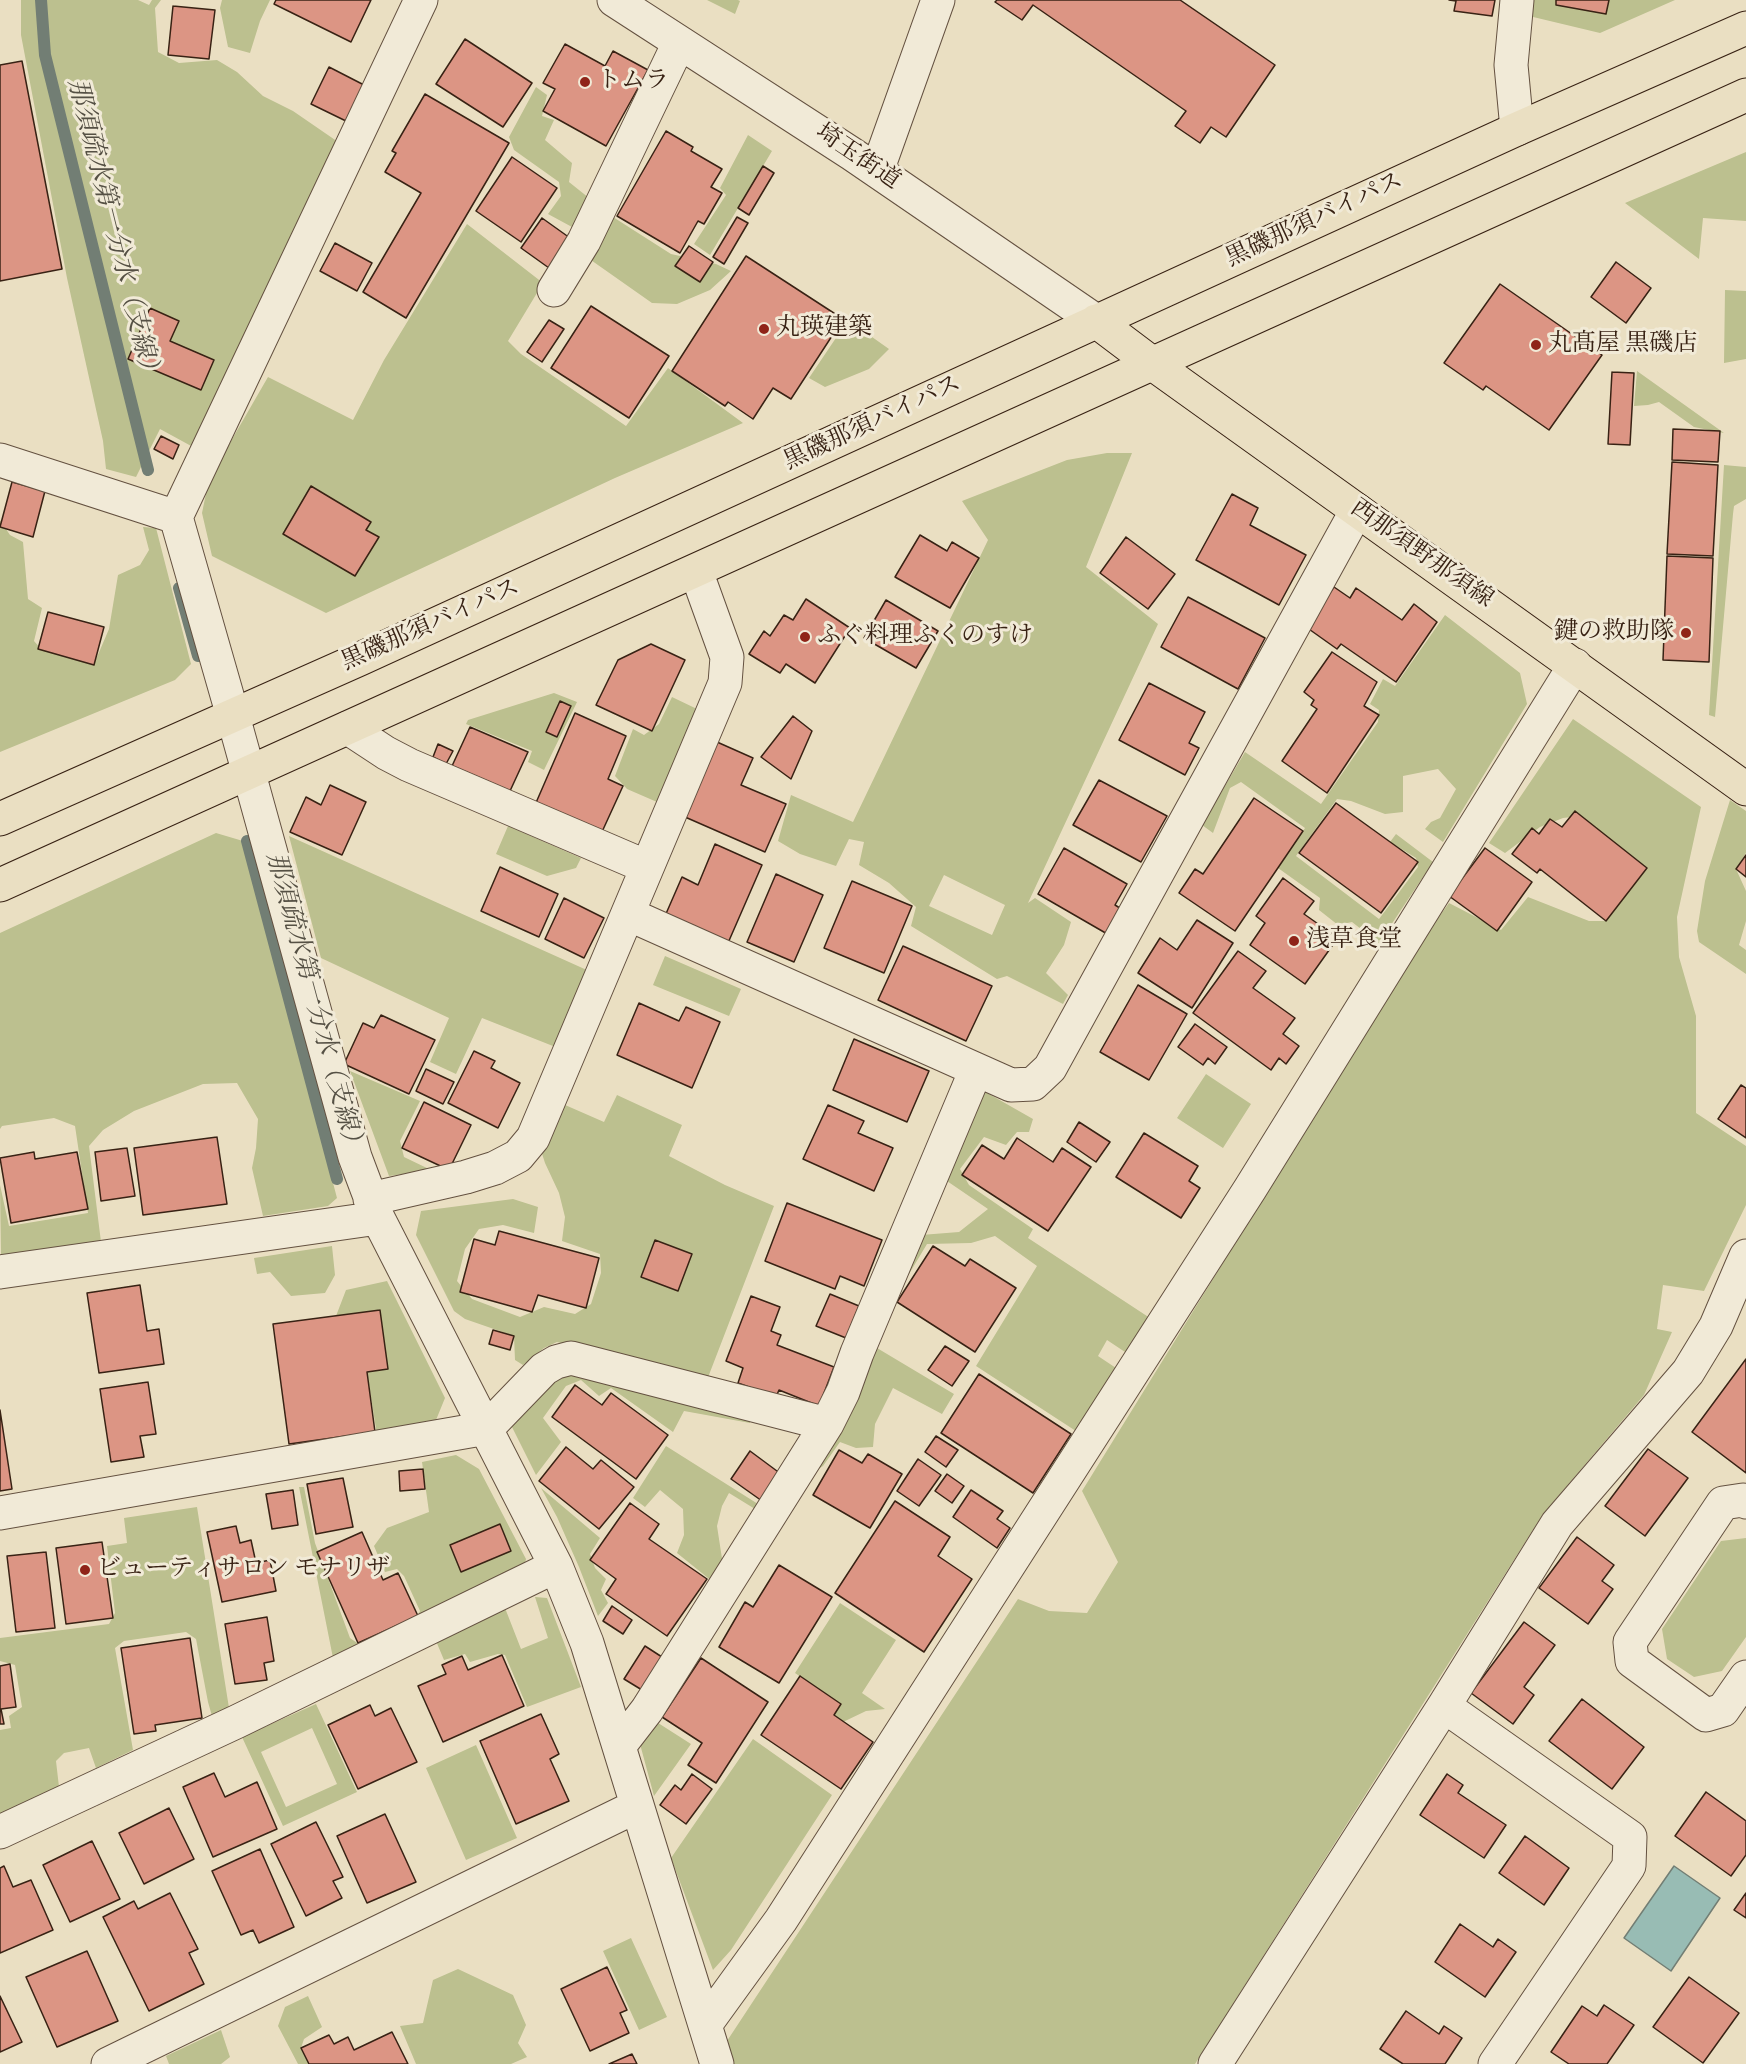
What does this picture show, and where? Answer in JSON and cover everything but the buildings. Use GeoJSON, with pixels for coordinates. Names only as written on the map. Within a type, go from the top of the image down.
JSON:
{"type":"FeatureCollection","features":[{"type":"Feature","properties":{"kind":"main road","name":"黒磯那須バイパス"},"geometry":{"type":"LineString","coordinates":[[0,819],[233,716],[1516,129],[1746,28]]}},
{"type":"Feature","properties":{"kind":"main road"},"geometry":{"type":"LineString","coordinates":[[0,885],[1746,95]]}},
{"type":"Feature","properties":{"kind":"main road","name":"西那須野那須線"},"geometry":{"type":"LineString","coordinates":[[1096,321],[1746,789]]}},
{"type":"Feature","properties":{"kind":"street"},"geometry":{"type":"LineString","coordinates":[[421,0],[176,517],[355,1157],[374,1209],[556,1566],[587,1643],[717,2064]]}},
{"type":"Feature","properties":{"kind":"street","name":"埼玉街道"},"geometry":{"type":"LineString","coordinates":[[614,0],[877,171],[1096,321]]}},
{"type":"Feature","properties":{"kind":"street"},"geometry":{"type":"LineString","coordinates":[[877,171],[938,0]]}},
{"type":"Feature","properties":{"kind":"street"},"geometry":{"type":"LineString","coordinates":[[1516,129],[1511,65],[1517,0]]}},
{"type":"Feature","properties":{"kind":"street"},"geometry":{"type":"LineString","coordinates":[[554,290],[584,241],[679,44]]}},
{"type":"Feature","properties":{"kind":"street"},"geometry":{"type":"LineString","coordinates":[[0,460],[176,517]]}},
{"type":"Feature","properties":{"kind":"street"},"geometry":{"type":"LineString","coordinates":[[628,914],[1011,1085],[1033,1084],[1050,1068],[1357,510]]}},
{"type":"Feature","properties":{"kind":"street"},"geometry":{"type":"LineString","coordinates":[[0,1272],[374,1209],[495,1168],[518,1156],[533,1138],[725,683],[727,657],[696,571]]}},
{"type":"Feature","properties":{"kind":"street"},"geometry":{"type":"LineString","coordinates":[[705,2025],[782,1920],[1250,1189],[1575,665]]}},
{"type":"Feature","properties":{"kind":"street"},"geometry":{"type":"LineString","coordinates":[[348,728],[409,765],[647,867]]}},
{"type":"Feature","properties":{"kind":"street"},"geometry":{"type":"LineString","coordinates":[[620,1745],[647,1710],[827,1424],[843,1392],[861,1342],[976,1070]]}},
{"type":"Feature","properties":{"kind":"street"},"geometry":{"type":"LineString","coordinates":[[1215,2064],[1444,1706],[1557,1524],[1688,1372],[1716,1326],[1746,1256]]}},
{"type":"Feature","properties":{"kind":"street"},"geometry":{"type":"LineString","coordinates":[[0,1513],[487,1428],[544,1369],[556,1362],[571,1358],[827,1424]]}},
{"type":"Feature","properties":{"kind":"street"},"geometry":{"type":"LineString","coordinates":[[1746,1502],[1743,1500],[1723,1503],[1630,1642],[1632,1661],[1706,1715],[1724,1710],[1746,1677]]}},
{"type":"Feature","properties":{"kind":"street"},"geometry":{"type":"LineString","coordinates":[[0,1832],[236,1722],[556,1566]]}},
{"type":"Feature","properties":{"kind":"street"},"geometry":{"type":"LineString","coordinates":[[1444,1706],[1630,1838],[1629,1866],[1496,2064]]}},
{"type":"Feature","properties":{"kind":"street"},"geometry":{"type":"LineString","coordinates":[[108,2064],[637,1806]]}},
{"type":"Feature","properties":{"kind":"green space"},"geometry":{"type":"Polygon","coordinates":[[[21,0],[138,0],[149,5],[152,0],[161,0],[155,8],[158,52],[179,63],[217,60],[237,72],[263,96],[293,111],[341,144],[193,447],[160,429],[136,477],[106,469],[103,441],[67,278],[21,35],[21,0]]]}},
{"type":"Feature","properties":{"kind":"green space"},"geometry":{"type":"Polygon","coordinates":[[[222,0],[270,0],[260,21],[250,53],[228,47],[220,8],[222,0]]]}},
{"type":"Feature","properties":{"kind":"green space"},"geometry":{"type":"Polygon","coordinates":[[[707,0],[738,0],[740,1],[735,14],[707,0]]]}},
{"type":"Feature","properties":{"kind":"green space"},"geometry":{"type":"Polygon","coordinates":[[[1530,0],[1675,0],[1600,33],[1529,16],[1530,0]]]}},
{"type":"Feature","properties":{"kind":"green space"},"geometry":{"type":"Polygon","coordinates":[[[536,87],[547,95],[542,116],[554,120],[545,140],[572,163],[569,182],[589,198],[572,227],[548,214],[561,196],[559,182],[514,150],[509,137],[536,87]]]}},
{"type":"Feature","properties":{"kind":"green space"},"geometry":{"type":"Polygon","coordinates":[[[748,135],[772,151],[710,255],[694,244],[726,195],[720,188],[748,135]]]}},
{"type":"Feature","properties":{"kind":"green space"},"geometry":{"type":"Polygon","coordinates":[[[1746,152],[1746,221],[1703,218],[1699,259],[1625,203],[1746,152]]]}},
{"type":"Feature","properties":{"kind":"green space"},"geometry":{"type":"Polygon","coordinates":[[[613,217],[671,254],[716,264],[731,271],[710,290],[677,304],[652,303],[588,258],[613,217]]]}},
{"type":"Feature","properties":{"kind":"green space"},"geometry":{"type":"Polygon","coordinates":[[[467,224],[543,283],[508,341],[521,354],[626,426],[668,368],[743,423],[615,478],[326,613],[212,556],[202,513],[209,479],[268,377],[353,420],[384,360],[467,224]]]}},
{"type":"Feature","properties":{"kind":"green space"},"geometry":{"type":"Polygon","coordinates":[[[1725,290],[1746,291],[1746,359],[1724,363],[1725,290]]]}},
{"type":"Feature","properties":{"kind":"green space"},"geometry":{"type":"Polygon","coordinates":[[[848,320],[889,349],[869,369],[825,387],[809,378],[848,320]]]}},
{"type":"Feature","properties":{"kind":"green space"},"geometry":{"type":"Polygon","coordinates":[[[1637,371],[1724,433],[1694,427],[1659,402],[1634,406],[1637,371]]]}},
{"type":"Feature","properties":{"kind":"green space"},"geometry":{"type":"Polygon","coordinates":[[[1107,453],[1132,453],[1086,567],[1158,624],[1028,903],[1035,898],[1071,922],[1064,945],[1046,973],[1068,995],[1063,1004],[1007,976],[997,979],[911,926],[916,907],[889,883],[859,865],[864,842],[849,839],[836,866],[800,854],[778,841],[791,795],[853,822],[988,540],[962,501],[1067,460],[1107,453]],[[944,875],[929,906],[992,935],[1005,905],[944,875]]]}},
{"type":"Feature","properties":{"kind":"green space"},"geometry":{"type":"Polygon","coordinates":[[[1724,465],[1746,467],[1746,499],[1734,506],[1715,717],[1709,715],[1724,465]]]}},
{"type":"Feature","properties":{"kind":"green space"},"geometry":{"type":"Polygon","coordinates":[[[0,520],[10,535],[23,542],[28,599],[42,608],[34,641],[42,650],[94,664],[109,629],[118,575],[140,565],[149,550],[143,527],[156,528],[191,664],[175,680],[0,752],[0,520]]]}},
{"type":"Feature","properties":{"kind":"green space"},"geometry":{"type":"Polygon","coordinates":[[[1445,615],[1520,673],[1527,704],[1443,842],[1425,829],[1431,822],[1440,818],[1456,789],[1438,769],[1403,776],[1403,812],[1385,814],[1351,801],[1337,799],[1296,856],[1379,919],[1418,867],[1416,858],[1390,842],[1396,834],[1433,862],[1379,943],[1352,922],[1338,925],[1319,910],[1320,898],[1278,868],[1305,828],[1241,782],[1230,788],[1213,833],[1202,825],[1245,752],[1321,804],[1378,722],[1379,710],[1370,704],[1383,679],[1395,686],[1445,615]]]}},
{"type":"Feature","properties":{"kind":"green space"},"geometry":{"type":"Polygon","coordinates":[[[554,693],[577,702],[544,770],[528,762],[532,751],[466,724],[468,720],[554,693]]]}},
{"type":"Feature","properties":{"kind":"green space"},"geometry":{"type":"Polygon","coordinates":[[[672,697],[697,709],[657,802],[627,789],[615,776],[633,729],[644,735],[659,724],[672,697]]]}},
{"type":"Feature","properties":{"kind":"green space"},"geometry":{"type":"Polygon","coordinates":[[[1573,719],[1701,807],[1677,917],[1679,957],[1696,1016],[1696,1113],[1746,1146],[1746,1205],[1704,1291],[1663,1285],[1657,1329],[1672,1332],[1644,1395],[1543,1514],[1195,2064],[731,2064],[725,2044],[1018,1599],[1049,1611],[1087,1613],[1118,1562],[1082,1491],[1425,936],[1449,903],[1501,930],[1528,897],[1589,921],[1606,921],[1581,816],[1563,818],[1540,827],[1505,853],[1489,843],[1573,719]]]}},
{"type":"Feature","properties":{"kind":"green space"},"geometry":{"type":"Polygon","coordinates":[[[1730,800],[1746,811],[1746,853],[1736,869],[1746,891],[1746,921],[1739,945],[1746,950],[1746,974],[1699,942],[1697,931],[1705,881],[1730,800]]]}},
{"type":"Feature","properties":{"kind":"green space"},"geometry":{"type":"Polygon","coordinates":[[[508,826],[581,858],[576,868],[547,876],[496,854],[508,826]]]}},
{"type":"Feature","properties":{"kind":"green space"},"geometry":{"type":"Polygon","coordinates":[[[216,833],[243,841],[337,1198],[328,1206],[263,1216],[252,1168],[258,1119],[237,1083],[203,1084],[134,1111],[103,1130],[89,1146],[101,1242],[1,1255],[0,1185],[9,1226],[88,1213],[75,1126],[54,1118],[2,1126],[0,1129],[0,933],[216,833]]]}},
{"type":"Feature","properties":{"kind":"green space"},"geometry":{"type":"Polygon","coordinates":[[[289,836],[589,971],[558,1048],[482,1018],[456,1074],[430,1062],[449,1018],[321,958],[289,836]]]}},
{"type":"Feature","properties":{"kind":"green space"},"geometry":{"type":"Polygon","coordinates":[[[665,956],[741,989],[729,1016],[653,985],[665,956]]]}},
{"type":"Feature","properties":{"kind":"green space"},"geometry":{"type":"Polygon","coordinates":[[[350,1071],[420,1101],[400,1141],[404,1157],[431,1170],[389,1176],[350,1071]]]}},
{"type":"Feature","properties":{"kind":"green space"},"geometry":{"type":"Polygon","coordinates":[[[1206,1074],[1251,1104],[1223,1148],[1177,1118],[1206,1074]]]}},
{"type":"Feature","properties":{"kind":"green space"},"geometry":{"type":"Polygon","coordinates":[[[982,1090],[1033,1119],[1029,1132],[1017,1132],[1006,1145],[984,1137],[960,1169],[969,1185],[1033,1229],[1028,1238],[1153,1320],[1131,1356],[1107,1340],[1098,1356],[1122,1372],[1082,1435],[976,1366],[1037,1266],[995,1236],[971,1243],[927,1244],[909,1274],[907,1269],[921,1235],[959,1232],[988,1209],[944,1179],[982,1090]]]}},
{"type":"Feature","properties":{"kind":"green space"},"geometry":{"type":"Polygon","coordinates":[[[617,1095],[682,1125],[669,1156],[725,1185],[774,1206],[707,1380],[557,1342],[544,1348],[523,1365],[515,1360],[514,1336],[465,1319],[454,1311],[416,1235],[421,1211],[513,1199],[538,1207],[534,1233],[503,1225],[479,1229],[465,1249],[457,1281],[472,1299],[520,1317],[544,1307],[575,1314],[591,1304],[601,1273],[600,1254],[562,1241],[565,1217],[559,1193],[538,1141],[556,1101],[604,1122],[617,1095]]]}},
{"type":"Feature","properties":{"kind":"green space"},"geometry":{"type":"Polygon","coordinates":[[[332,1246],[335,1275],[325,1293],[291,1296],[270,1272],[257,1274],[254,1258],[332,1246]]]}},
{"type":"Feature","properties":{"kind":"green space"},"geometry":{"type":"Polygon","coordinates":[[[387,1281],[445,1398],[436,1420],[377,1435],[367,1372],[388,1369],[380,1310],[336,1316],[346,1290],[387,1281]]]}},
{"type":"Feature","properties":{"kind":"green space"},"geometry":{"type":"Polygon","coordinates":[[[877,1348],[954,1394],[942,1414],[893,1388],[875,1424],[873,1447],[856,1448],[840,1442],[823,1466],[814,1472],[877,1348]]]}},
{"type":"Feature","properties":{"kind":"green space"},"geometry":{"type":"Polygon","coordinates":[[[581,1372],[750,1418],[750,1423],[684,1411],[673,1432],[611,1388],[599,1396],[581,1380],[566,1386],[543,1418],[561,1442],[536,1475],[512,1427],[553,1380],[566,1374],[581,1372]]]}},
{"type":"Feature","properties":{"kind":"green space"},"geometry":{"type":"Polygon","coordinates":[[[666,1446],[758,1504],[755,1509],[729,1493],[722,1506],[717,1526],[723,1565],[713,1582],[677,1553],[684,1535],[683,1509],[660,1490],[645,1507],[633,1498],[666,1446]]]}},
{"type":"Feature","properties":{"kind":"green space"},"geometry":{"type":"Polygon","coordinates":[[[456,1455],[479,1469],[526,1559],[522,1575],[334,1663],[299,1487],[304,1487],[315,1543],[350,1638],[360,1645],[414,1622],[420,1611],[404,1576],[397,1569],[385,1572],[374,1546],[387,1528],[429,1512],[422,1462],[456,1455]]]}},
{"type":"Feature","properties":{"kind":"green space"},"geometry":{"type":"Polygon","coordinates":[[[541,1488],[600,1538],[590,1554],[595,1568],[606,1579],[601,1590],[608,1603],[598,1616],[557,1517],[541,1488]]]}},
{"type":"Feature","properties":{"kind":"green space"},"geometry":{"type":"Polygon","coordinates":[[[197,1507],[229,1708],[212,1716],[196,1639],[186,1632],[124,1641],[115,1648],[133,1750],[96,1768],[89,1748],[64,1753],[56,1761],[59,1787],[0,1816],[0,1730],[11,1728],[9,1716],[22,1707],[15,1665],[0,1661],[0,1638],[109,1624],[115,1613],[107,1546],[127,1543],[124,1518],[197,1507]]]}},
{"type":"Feature","properties":{"kind":"green space"},"geometry":{"type":"Polygon","coordinates":[[[1746,1538],[1746,1637],[1722,1671],[1694,1677],[1667,1659],[1662,1629],[1721,1541],[1746,1538]]]}},
{"type":"Feature","properties":{"kind":"green space"},"geometry":{"type":"Polygon","coordinates":[[[535,1597],[547,1598],[581,1687],[527,1707],[505,1655],[498,1654],[470,1662],[465,1654],[444,1660],[436,1641],[505,1608],[521,1649],[548,1638],[535,1597]]]}},
{"type":"Feature","properties":{"kind":"green space"},"geometry":{"type":"Polygon","coordinates":[[[840,1603],[896,1640],[862,1693],[885,1709],[866,1711],[843,1722],[834,1715],[841,1704],[795,1673],[840,1603]]]}},
{"type":"Feature","properties":{"kind":"green space"},"geometry":{"type":"Polygon","coordinates":[[[316,1704],[357,1792],[283,1826],[242,1737],[316,1704]],[[312,1728],[261,1752],[286,1807],[337,1784],[312,1728]]]}},
{"type":"Feature","properties":{"kind":"green space"},"geometry":{"type":"Polygon","coordinates":[[[655,1721],[691,1744],[654,1796],[640,1744],[655,1721]]]}},
{"type":"Feature","properties":{"kind":"green space"},"geometry":{"type":"Polygon","coordinates":[[[753,1739],[832,1795],[731,1950],[713,1970],[671,1858],[753,1739]]]}},
{"type":"Feature","properties":{"kind":"green space"},"geometry":{"type":"Polygon","coordinates":[[[476,1745],[517,1838],[466,1860],[426,1768],[476,1745]]]}},
{"type":"Feature","properties":{"kind":"green space"},"geometry":{"type":"Polygon","coordinates":[[[631,1938],[667,2017],[639,2030],[603,1951],[631,1938]]]}},
{"type":"Feature","properties":{"kind":"green space"},"geometry":{"type":"Polygon","coordinates":[[[458,1969],[513,1995],[526,2025],[518,2043],[527,2057],[511,2064],[416,2064],[400,2026],[423,2023],[433,1980],[458,1969]]]}},
{"type":"Feature","properties":{"kind":"green space"},"geometry":{"type":"Polygon","coordinates":[[[308,1996],[322,2027],[304,2039],[301,2048],[309,2064],[298,2064],[278,2026],[285,2007],[308,1996]]]}},
{"type":"Feature","properties":{"kind":"green space"},"geometry":{"type":"Polygon","coordinates":[[[221,2030],[230,2057],[221,2064],[169,2064],[166,2056],[221,2030]]]}},
{"type":"Feature","properties":{"kind":"water"},"geometry":{"type":"Polygon","coordinates":[[[1674,1866],[1720,1898],[1671,1971],[1624,1938],[1674,1866]]]}},
{"type":"Feature","properties":{"kind":"waterway","name":"那須疏水第一分水（支線）"},"geometry":{"type":"LineString","coordinates":[[41,0],[45,55],[148,470]]}},
{"type":"Feature","properties":{"kind":"waterway","name":"那須疏水第一分水（支線）"},"geometry":{"type":"LineString","coordinates":[[179,588],[198,656]]}},
{"type":"Feature","properties":{"kind":"waterway","name":"那須疏水第一分水（支線）"},"geometry":{"type":"LineString","coordinates":[[247,841],[337,1179]]}},
{"type":"Feature","properties":{"kind":"place","name":"トムラ"},"geometry":{"type":"Point","coordinates":[585,82]}},
{"type":"Feature","properties":{"kind":"place","name":"丸瑛建築"},"geometry":{"type":"Point","coordinates":[764,329]}},
{"type":"Feature","properties":{"kind":"place","name":"丸髙屋 黒磯店"},"geometry":{"type":"Point","coordinates":[1536,345]}},
{"type":"Feature","properties":{"kind":"place","name":"鍵の救助隊"},"geometry":{"type":"Point","coordinates":[1686,633]}},
{"type":"Feature","properties":{"kind":"place","name":"ふぐ料理ふくのすけ"},"geometry":{"type":"Point","coordinates":[805,637]}},
{"type":"Feature","properties":{"kind":"place","name":"浅草食堂"},"geometry":{"type":"Point","coordinates":[1294,941]}},
{"type":"Feature","properties":{"kind":"place","name":"ビューティサロン モナリザ"},"geometry":{"type":"Point","coordinates":[85,1570]}}]}
